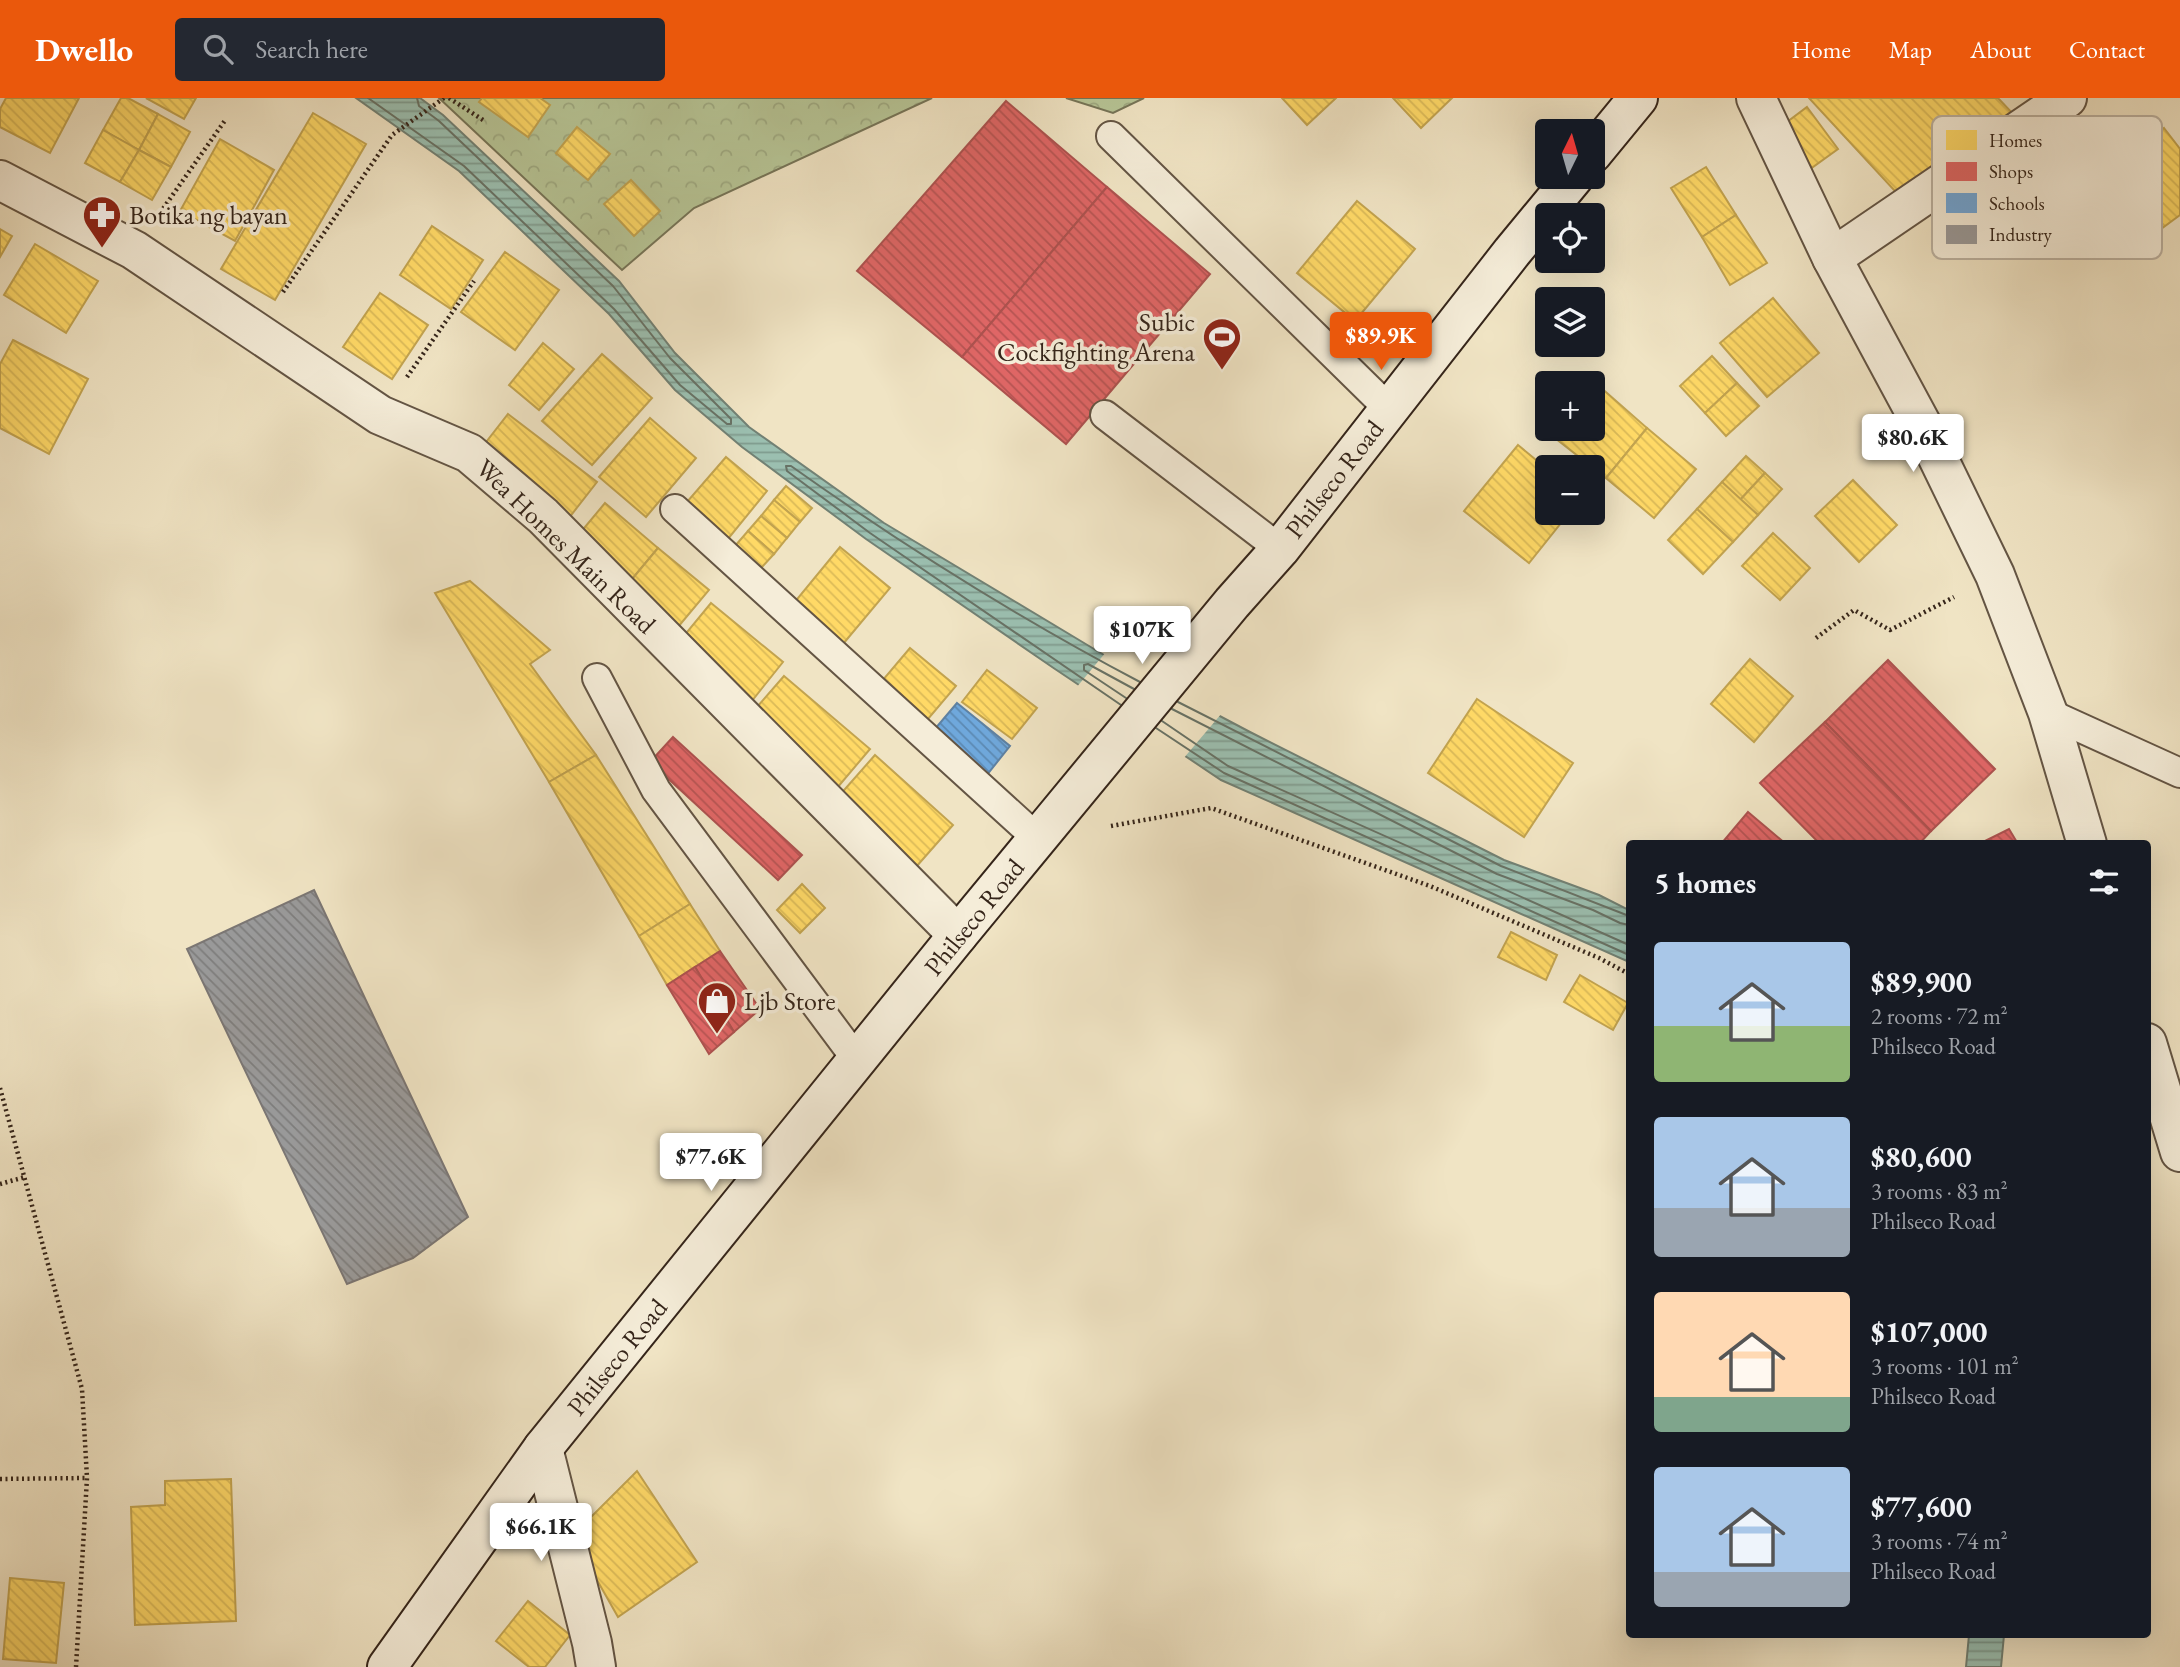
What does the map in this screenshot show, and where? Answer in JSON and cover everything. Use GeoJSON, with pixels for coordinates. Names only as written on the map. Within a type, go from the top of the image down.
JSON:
{"type":"FeatureCollection","features":[{"type":"Feature","properties":{"kind":"street"},"geometry":{"type":"LineString","coordinates":[[1605,138],[1638,98]]}},
{"type":"Feature","properties":{"kind":"street"},"geometry":{"type":"LineString","coordinates":[[1756,98],[1832,258],[1923,427],[1995,575],[2048,713],[2086,840]]}},
{"type":"Feature","properties":{"kind":"street"},"geometry":{"type":"LineString","coordinates":[[2041,116],[2067,98]]}},
{"type":"Feature","properties":{"kind":"street","name":"Wea Homes Main Road"},"geometry":{"type":"LineString","coordinates":[[0,180],[134,250],[380,415],[469,453],[542,516],[958,935]]}},
{"type":"Feature","properties":{"kind":"street","name":"Philseco Road"},"geometry":{"type":"LineString","coordinates":[[387,1667],[543,1448],[958,935],[1232,603],[1280,549],[1564,189]]}},
{"type":"Feature","properties":{"kind":"street"},"geometry":{"type":"LineString","coordinates":[[1832,258],[1932,190]]}},
{"type":"Feature","properties":{"kind":"street"},"geometry":{"type":"LineString","coordinates":[[2151,1056],[2180,1152]]}},
{"type":"Feature","properties":{"kind":"street"},"geometry":{"type":"LineString","coordinates":[[543,1448],[596,1667]]}},
{"type":"Feature","properties":{"kind":"lane"},"geometry":{"type":"LineString","coordinates":[[1111,136],[1389,409]]}},
{"type":"Feature","properties":{"kind":"lane"},"geometry":{"type":"LineString","coordinates":[[1105,415],[1280,549]]}},
{"type":"Feature","properties":{"kind":"lane"},"geometry":{"type":"LineString","coordinates":[[675,509],[1038,839]]}},
{"type":"Feature","properties":{"kind":"lane"},"geometry":{"type":"LineString","coordinates":[[597,678],[656,790],[857,1060]]}},
{"type":"Feature","properties":{"kind":"lane"},"geometry":{"type":"LineString","coordinates":[[2048,713],[2180,773]]}},
{"type":"Feature","properties":{"kind":"path"},"geometry":{"type":"LineString","coordinates":[[257,330],[392,135],[444,98]]}},
{"type":"Feature","properties":{"kind":"path"},"geometry":{"type":"LineString","coordinates":[[449,98],[483,120]]}},
{"type":"Feature","properties":{"kind":"path"},"geometry":{"type":"LineString","coordinates":[[134,250],[226,119]]}},
{"type":"Feature","properties":{"kind":"path"},"geometry":{"type":"LineString","coordinates":[[380,415],[474,281]]}},
{"type":"Feature","properties":{"kind":"path"},"geometry":{"type":"LineString","coordinates":[[1816,638],[1854,610],[1890,630],[1995,575]]}},
{"type":"Feature","properties":{"kind":"path"},"geometry":{"type":"LineString","coordinates":[[1038,839],[1211,808],[1430,886],[1599,958],[1626,972]]}},
{"type":"Feature","properties":{"kind":"path"},"geometry":{"type":"LineString","coordinates":[[0,1088],[82,1389],[87,1478],[76,1667]]}},
{"type":"Feature","properties":{"kind":"path"},"geometry":{"type":"LineString","coordinates":[[0,1184],[25,1177]]}},
{"type":"Feature","properties":{"kind":"path"},"geometry":{"type":"LineString","coordinates":[[0,1479],[87,1478]]}},
{"type":"Feature","properties":{"kind":"green space"},"geometry":{"type":"Polygon","coordinates":[[[439,98],[932,98],[694,208],[622,270],[439,98]]]}},
{"type":"Feature","properties":{"kind":"green space"},"geometry":{"type":"Polygon","coordinates":[[[1066,98],[1144,98],[1113,113],[1066,98]]]}},
{"type":"Feature","properties":{"kind":"water"},"geometry":{"type":"Polygon","coordinates":[[[356,98],[420,98],[443,115],[619,281],[675,353],[749,427],[884,523],[1104,655],[1250,732],[1504,860],[1599,895],[1626,908],[1626,961],[1221,780],[1055,669],[866,539],[742,447],[675,390],[609,314],[459,171],[356,98]]]}},
{"type":"Feature","properties":{"kind":"water"},"geometry":{"type":"Polygon","coordinates":[[[1969,1638],[2004,1638],[2001,1667],[1966,1667],[1969,1638]]]}},
{"type":"Feature","properties":{"kind":"pier"},"geometry":{"type":"Polygon","coordinates":[[[1106,652],[1222,713],[1183,759],[1076,688],[1106,652]]]}},
{"type":"Feature","properties":{"kind":"building: Homes"},"geometry":{"type":"Polygon","coordinates":[[[6,98],[79,98],[50,153],[0,127],[0,109],[6,98]]]}},
{"type":"Feature","properties":{"kind":"building: Homes"},"geometry":{"type":"Polygon","coordinates":[[[121,98],[128,98],[158,114],[139,150],[103,130],[121,98]]]}},
{"type":"Feature","properties":{"kind":"building: Homes"},"geometry":{"type":"Polygon","coordinates":[[[146,98],[196,98],[184,119],[146,98]]]}},
{"type":"Feature","properties":{"kind":"building: Homes"},"geometry":{"type":"Polygon","coordinates":[[[482,98],[540,98],[550,105],[528,137],[479,102],[482,98]]]}},
{"type":"Feature","properties":{"kind":"building: Homes"},"geometry":{"type":"Polygon","coordinates":[[[1282,98],[1336,98],[1307,125],[1282,98]]]}},
{"type":"Feature","properties":{"kind":"building: Homes"},"geometry":{"type":"Polygon","coordinates":[[[1393,98],[1452,98],[1421,128],[1393,98]]]}},
{"type":"Feature","properties":{"kind":"building: Homes"},"geometry":{"type":"Polygon","coordinates":[[[1809,98],[1998,98],[2015,116],[1932,116],[1932,182],[1905,202],[1809,98]]]}},
{"type":"Feature","properties":{"kind":"building: Homes"},"geometry":{"type":"Polygon","coordinates":[[[1807,107],[1838,149],[1806,172],[1775,131],[1807,107]]]}},
{"type":"Feature","properties":{"kind":"building: Homes"},"geometry":{"type":"Polygon","coordinates":[[[313,113],[366,144],[275,300],[221,269],[313,113]]]}},
{"type":"Feature","properties":{"kind":"building: Homes"},"geometry":{"type":"Polygon","coordinates":[[[158,114],[190,132],[171,167],[139,150],[158,114]]]}},
{"type":"Feature","properties":{"kind":"building: Homes"},"geometry":{"type":"Polygon","coordinates":[[[577,127],[610,154],[588,180],[556,153],[577,127]]]}},
{"type":"Feature","properties":{"kind":"building: Homes"},"geometry":{"type":"Polygon","coordinates":[[[2164,128],[2180,149],[2180,215],[2162,228],[2164,128]]]}},
{"type":"Feature","properties":{"kind":"building: Homes"},"geometry":{"type":"Polygon","coordinates":[[[103,130],[139,150],[120,182],[85,163],[103,130]]]}},
{"type":"Feature","properties":{"kind":"building: Homes"},"geometry":{"type":"Polygon","coordinates":[[[220,139],[274,170],[235,241],[180,211],[220,139]]]}},
{"type":"Feature","properties":{"kind":"building: Homes"},"geometry":{"type":"Polygon","coordinates":[[[139,150],[171,167],[152,200],[120,182],[139,150]]]}},
{"type":"Feature","properties":{"kind":"building: Homes"},"geometry":{"type":"Polygon","coordinates":[[[1706,167],[1736,215],[1702,237],[1671,188],[1706,167]]]}},
{"type":"Feature","properties":{"kind":"building: Homes"},"geometry":{"type":"Polygon","coordinates":[[[631,180],[660,211],[634,236],[604,204],[631,180]]]}},
{"type":"Feature","properties":{"kind":"building: Homes"},"geometry":{"type":"Polygon","coordinates":[[[1357,201],[1415,249],[1355,321],[1297,273],[1357,201]]]}},
{"type":"Feature","properties":{"kind":"building: Homes"},"geometry":{"type":"Polygon","coordinates":[[[1736,215],[1767,263],[1730,285],[1702,237],[1736,215]]]}},
{"type":"Feature","properties":{"kind":"building: Homes"},"geometry":{"type":"Polygon","coordinates":[[[432,226],[483,260],[451,309],[400,275],[432,226]]]}},
{"type":"Feature","properties":{"kind":"building: Homes"},"geometry":{"type":"Polygon","coordinates":[[[0,229],[12,236],[0,257],[0,229]]]}},
{"type":"Feature","properties":{"kind":"building: Homes"},"geometry":{"type":"Polygon","coordinates":[[[35,244],[98,281],[66,333],[4,295],[35,244]]]}},
{"type":"Feature","properties":{"kind":"building: Homes"},"geometry":{"type":"Polygon","coordinates":[[[505,252],[559,290],[515,350],[461,312],[505,252]]]}},
{"type":"Feature","properties":{"kind":"building: Homes"},"geometry":{"type":"Polygon","coordinates":[[[380,293],[428,325],[392,379],[343,347],[380,293]]]}},
{"type":"Feature","properties":{"kind":"building: Homes"},"geometry":{"type":"Polygon","coordinates":[[[1773,298],[1819,353],[1767,397],[1720,343],[1773,298]]]}},
{"type":"Feature","properties":{"kind":"building: Homes"},"geometry":{"type":"Polygon","coordinates":[[[13,340],[88,379],[49,454],[0,428],[0,364],[13,340]]]}},
{"type":"Feature","properties":{"kind":"building: Homes"},"geometry":{"type":"Polygon","coordinates":[[[543,343],[574,369],[539,410],[509,385],[543,343]]]}},
{"type":"Feature","properties":{"kind":"building: Homes"},"geometry":{"type":"Polygon","coordinates":[[[602,354],[652,398],[592,465],[542,421],[602,354]]]}},
{"type":"Feature","properties":{"kind":"building: Homes"},"geometry":{"type":"Polygon","coordinates":[[[1712,356],[1737,383],[1705,413],[1680,386],[1712,356]]]}},
{"type":"Feature","properties":{"kind":"building: Homes"},"geometry":{"type":"Polygon","coordinates":[[[1737,383],[1759,406],[1726,436],[1705,413],[1737,383]]]}},
{"type":"Feature","properties":{"kind":"building: Homes"},"geometry":{"type":"Polygon","coordinates":[[[1605,391],[1647,428],[1606,478],[1605,455],[1577,455],[1559,441],[1605,441],[1605,391]]]}},
{"type":"Feature","properties":{"kind":"building: Homes"},"geometry":{"type":"Polygon","coordinates":[[[508,414],[597,482],[565,523],[476,455],[508,414]]]}},
{"type":"Feature","properties":{"kind":"building: Homes"},"geometry":{"type":"Polygon","coordinates":[[[650,418],[696,458],[646,517],[599,477],[650,418]]]}},
{"type":"Feature","properties":{"kind":"building: Homes"},"geometry":{"type":"Polygon","coordinates":[[[1647,428],[1696,469],[1654,518],[1606,478],[1647,428]]]}},
{"type":"Feature","properties":{"kind":"building: Homes"},"geometry":{"type":"Polygon","coordinates":[[[1518,445],[1535,459],[1535,525],[1559,525],[1529,563],[1464,511],[1518,445]]]}},
{"type":"Feature","properties":{"kind":"building: Homes"},"geometry":{"type":"Polygon","coordinates":[[[1746,456],[1765,473],[1740,500],[1722,482],[1746,456]]]}},
{"type":"Feature","properties":{"kind":"building: Homes"},"geometry":{"type":"Polygon","coordinates":[[[726,457],[767,491],[723,545],[680,510],[726,457]]]}},
{"type":"Feature","properties":{"kind":"building: Homes"},"geometry":{"type":"Polygon","coordinates":[[[1765,473],[1782,489],[1758,515],[1740,500],[1765,473]]]}},
{"type":"Feature","properties":{"kind":"building: Homes"},"geometry":{"type":"Polygon","coordinates":[[[1853,480],[1897,525],[1859,562],[1815,516],[1853,480]]]}},
{"type":"Feature","properties":{"kind":"building: Homes"},"geometry":{"type":"Polygon","coordinates":[[[1722,482],[1758,515],[1733,542],[1697,509],[1722,482]]]}},
{"type":"Feature","properties":{"kind":"building: Homes"},"geometry":{"type":"Polygon","coordinates":[[[786,486],[812,508],[800,522],[774,500],[786,486]]]}},
{"type":"Feature","properties":{"kind":"building: Homes"},"geometry":{"type":"Polygon","coordinates":[[[774,500],[800,522],[787,538],[761,516],[774,500]]]}},
{"type":"Feature","properties":{"kind":"building: Homes"},"geometry":{"type":"Polygon","coordinates":[[[605,503],[658,548],[628,584],[575,539],[605,503]]]}},
{"type":"Feature","properties":{"kind":"building: Homes"},"geometry":{"type":"Polygon","coordinates":[[[1697,509],[1733,542],[1703,574],[1668,540],[1697,509]]]}},
{"type":"Feature","properties":{"kind":"building: Homes"},"geometry":{"type":"Polygon","coordinates":[[[761,516],[787,538],[774,554],[748,531],[761,516]]]}},
{"type":"Feature","properties":{"kind":"building: Homes"},"geometry":{"type":"Polygon","coordinates":[[[748,531],[774,554],[761,568],[735,546],[748,531]]]}},
{"type":"Feature","properties":{"kind":"building: Homes"},"geometry":{"type":"Polygon","coordinates":[[[1773,533],[1810,568],[1780,600],[1742,566],[1773,533]]]}},
{"type":"Feature","properties":{"kind":"building: Homes"},"geometry":{"type":"Polygon","coordinates":[[[840,547],[890,588],[843,644],[793,604],[840,547]]]}},
{"type":"Feature","properties":{"kind":"building: Homes"},"geometry":{"type":"Polygon","coordinates":[[[658,548],[709,590],[678,627],[628,584],[658,548]]]}},
{"type":"Feature","properties":{"kind":"building: Homes"},"geometry":{"type":"Polygon","coordinates":[[[470,581],[550,650],[530,664],[596,755],[549,782],[435,593],[470,581]]]}},
{"type":"Feature","properties":{"kind":"building: Homes"},"geometry":{"type":"Polygon","coordinates":[[[711,603],[783,662],[751,702],[678,643],[711,603]]]}},
{"type":"Feature","properties":{"kind":"building: Homes"},"geometry":{"type":"Polygon","coordinates":[[[910,648],[956,686],[922,726],[876,688],[910,648]]]}},
{"type":"Feature","properties":{"kind":"building: Homes"},"geometry":{"type":"Polygon","coordinates":[[[1750,659],[1793,696],[1754,742],[1711,704],[1750,659]]]}},
{"type":"Feature","properties":{"kind":"building: Homes"},"geometry":{"type":"Polygon","coordinates":[[[987,670],[1037,708],[1012,739],[962,702],[987,670]]]}},
{"type":"Feature","properties":{"kind":"building: Homes"},"geometry":{"type":"Polygon","coordinates":[[[784,676],[870,749],[837,788],[750,715],[784,676]]]}},
{"type":"Feature","properties":{"kind":"building: Homes"},"geometry":{"type":"Polygon","coordinates":[[[1477,699],[1573,763],[1524,837],[1428,773],[1477,699]]]}},
{"type":"Feature","properties":{"kind":"building: Homes"},"geometry":{"type":"Polygon","coordinates":[[[596,755],[690,904],[639,936],[549,782],[596,755]]]}},
{"type":"Feature","properties":{"kind":"building: Homes"},"geometry":{"type":"Polygon","coordinates":[[[875,755],[953,825],[916,867],[838,797],[875,755]]]}},
{"type":"Feature","properties":{"kind":"building: Homes"},"geometry":{"type":"Polygon","coordinates":[[[802,884],[825,908],[800,933],[777,910],[802,884]]]}},
{"type":"Feature","properties":{"kind":"building: Homes"},"geometry":{"type":"Polygon","coordinates":[[[690,904],[720,951],[667,985],[639,936],[690,904]]]}},
{"type":"Feature","properties":{"kind":"building: Homes"},"geometry":{"type":"Polygon","coordinates":[[[1511,932],[1557,955],[1546,980],[1498,957],[1511,932]]]}},
{"type":"Feature","properties":{"kind":"building: Homes"},"geometry":{"type":"Polygon","coordinates":[[[1580,975],[1626,1002],[1626,1007],[1613,1030],[1564,1002],[1580,975]]]}},
{"type":"Feature","properties":{"kind":"building: Homes"},"geometry":{"type":"Polygon","coordinates":[[[637,1471],[697,1562],[618,1617],[572,1536],[637,1471]]]}},
{"type":"Feature","properties":{"kind":"building: Homes"},"geometry":{"type":"Polygon","coordinates":[[[231,1479],[236,1621],[135,1625],[131,1507],[165,1505],[165,1481],[231,1479]]]}},
{"type":"Feature","properties":{"kind":"building: Homes"},"geometry":{"type":"Polygon","coordinates":[[[10,1578],[64,1583],[56,1663],[3,1659],[10,1578]]]}},
{"type":"Feature","properties":{"kind":"building: Homes"},"geometry":{"type":"Polygon","coordinates":[[[528,1601],[570,1635],[545,1667],[529,1667],[496,1641],[528,1601]]]}},
{"type":"Feature","properties":{"kind":"building: Shops"},"geometry":{"type":"Polygon","coordinates":[[[1006,101],[1107,187],[962,357],[857,271],[1006,101]]]}},
{"type":"Feature","properties":{"kind":"building: Shops"},"geometry":{"type":"Polygon","coordinates":[[[1107,187],[1210,274],[1066,444],[962,357],[1107,187]]]}},
{"type":"Feature","properties":{"kind":"building: Shops"},"geometry":{"type":"Polygon","coordinates":[[[1888,660],[1995,769],[1931,831],[1825,722],[1888,660]]]}},
{"type":"Feature","properties":{"kind":"building: Shops"},"geometry":{"type":"Polygon","coordinates":[[[1825,722],[1931,831],[1923,840],[1816,840],[1760,783],[1825,722]]]}},
{"type":"Feature","properties":{"kind":"building: Shops"},"geometry":{"type":"Polygon","coordinates":[[[673,737],[802,855],[778,880],[650,762],[673,737]]]}},
{"type":"Feature","properties":{"kind":"building: Shops"},"geometry":{"type":"Polygon","coordinates":[[[1748,812],[1781,840],[1724,840],[1748,812]]]}},
{"type":"Feature","properties":{"kind":"building: Shops"},"geometry":{"type":"Polygon","coordinates":[[[2009,829],[2016,840],[1987,840],[2009,829]]]}},
{"type":"Feature","properties":{"kind":"building: Shops"},"geometry":{"type":"Polygon","coordinates":[[[720,951],[760,1009],[734,1032],[695,967],[720,951]]]}},
{"type":"Feature","properties":{"kind":"building: Shops"},"geometry":{"type":"Polygon","coordinates":[[[695,967],[734,1032],[709,1054],[667,985],[695,967]]]}},
{"type":"Feature","properties":{"kind":"building: Schools"},"geometry":{"type":"Polygon","coordinates":[[[957,703],[1010,746],[982,781],[928,737],[957,703]]]}},
{"type":"Feature","properties":{"kind":"building: Industry"},"geometry":{"type":"Polygon","coordinates":[[[314,890],[468,1217],[413,1258],[347,1284],[187,949],[314,890]]]}},
{"type":"Feature","properties":{"kind":"place","name":"Botika ng bayan"},"geometry":{"type":"Point","coordinates":[102,249]}},
{"type":"Feature","properties":{"kind":"place","name":"Subic Cockfighting Arena"},"geometry":{"type":"Point","coordinates":[1222,371]}},
{"type":"Feature","properties":{"kind":"place","name":"Ljb Store"},"geometry":{"type":"Point","coordinates":[717,1035]}}]}
